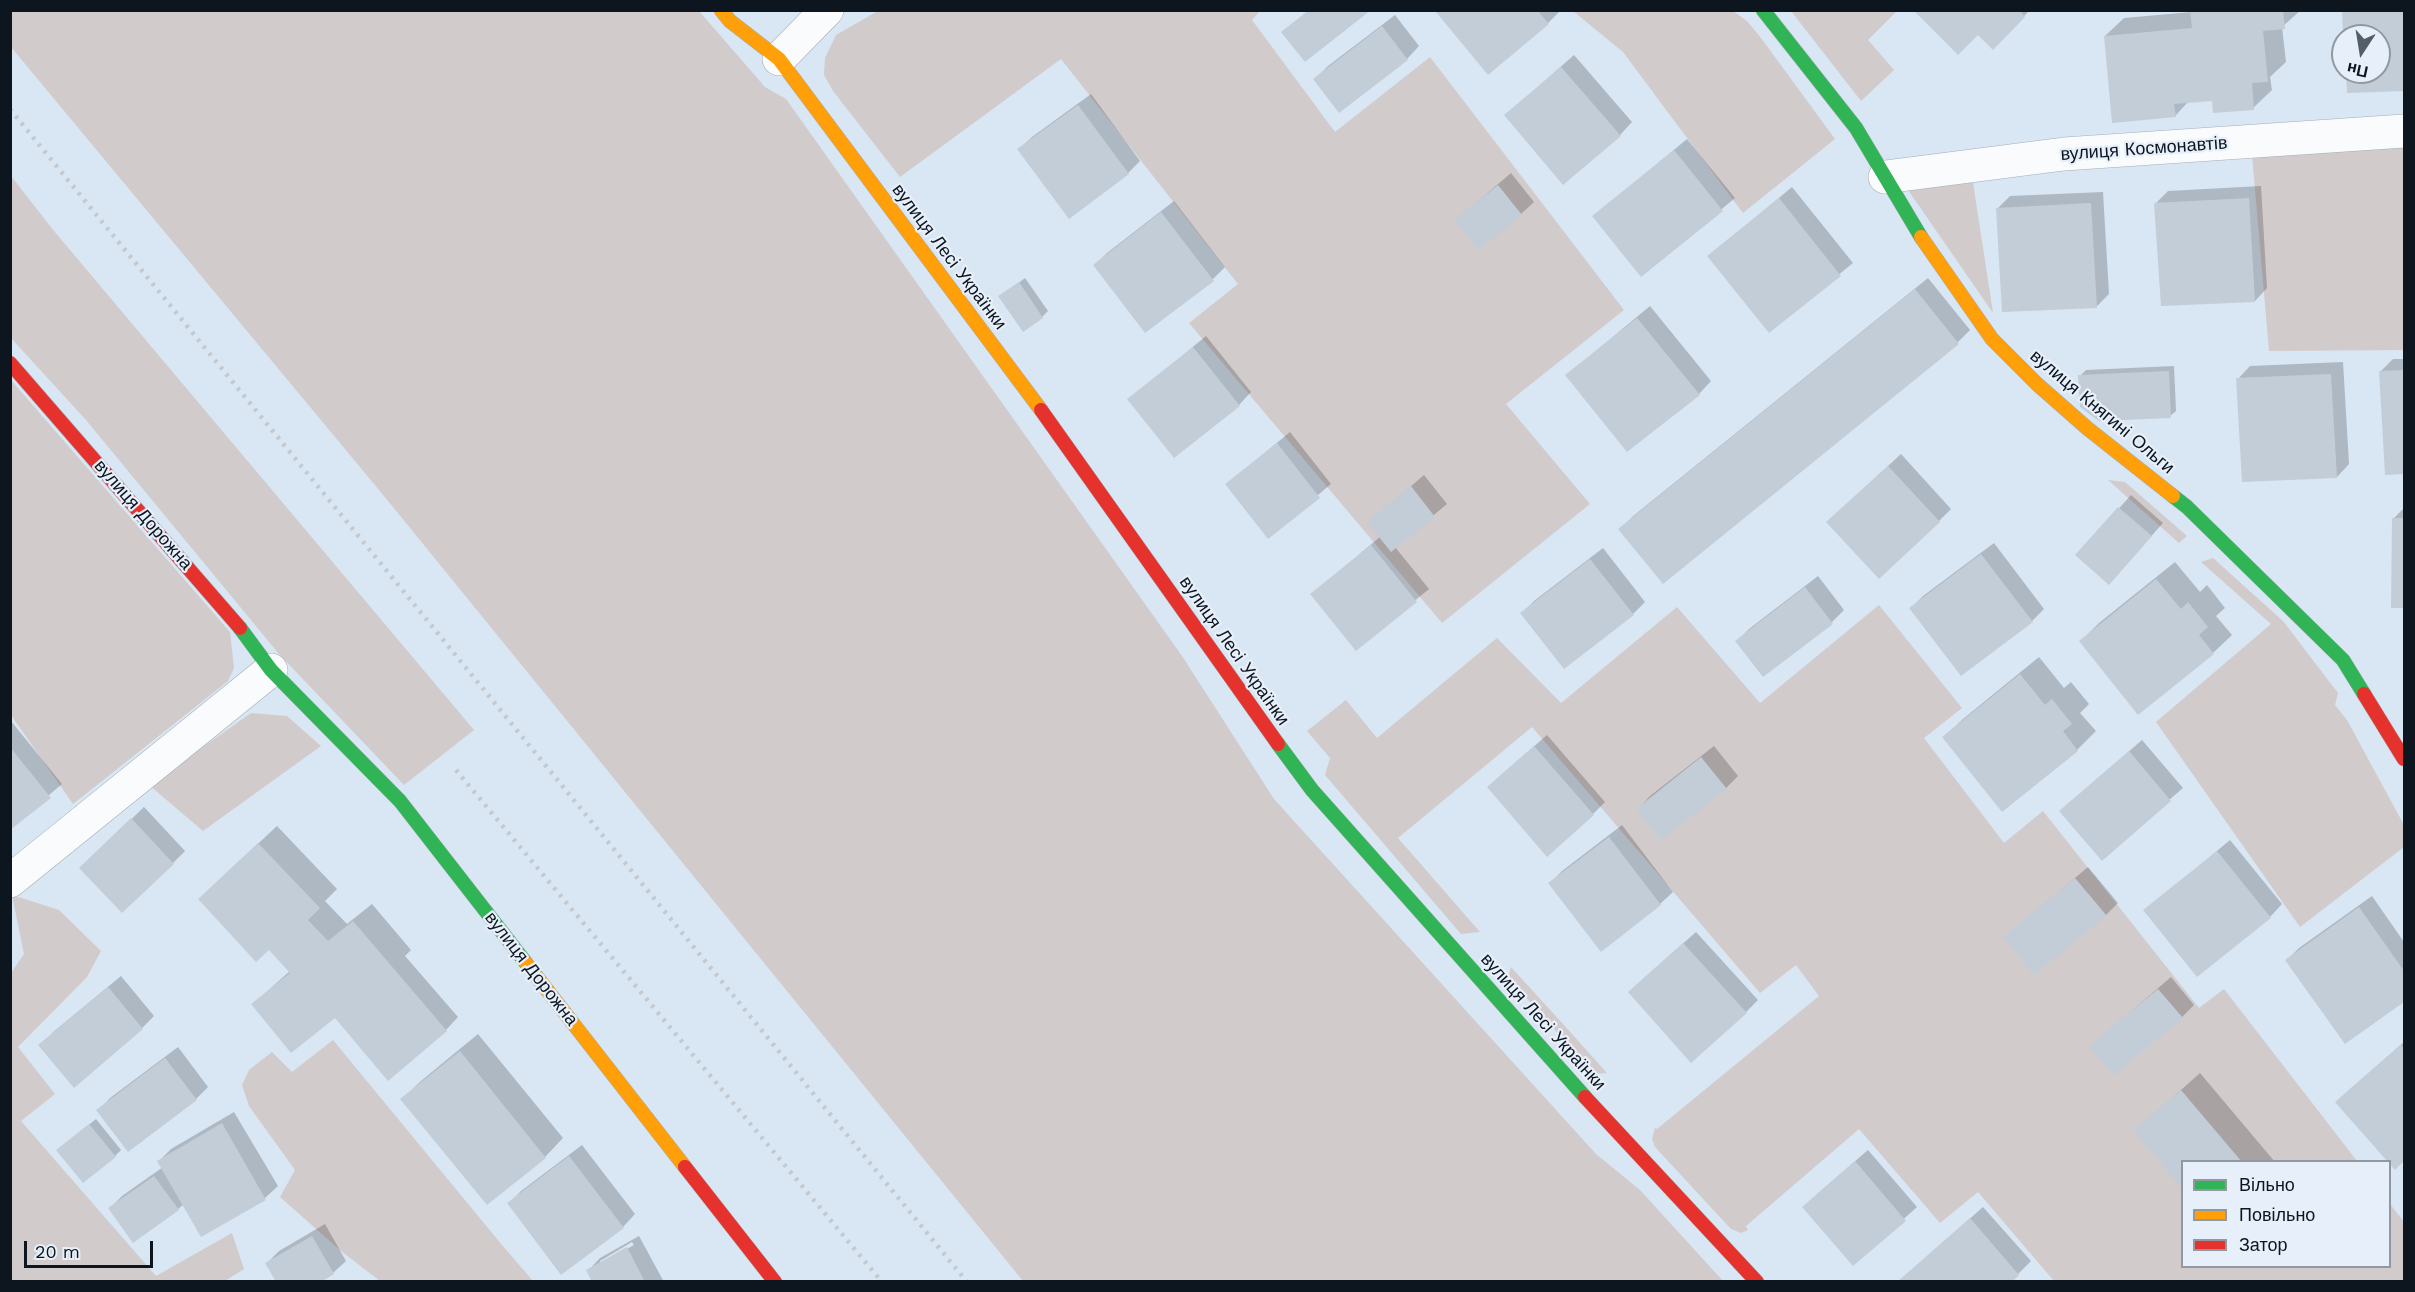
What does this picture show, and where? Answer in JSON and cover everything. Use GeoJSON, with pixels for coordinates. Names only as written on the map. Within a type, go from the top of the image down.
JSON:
{"type":"FeatureCollection","features":[{"type":"Feature","properties":{"kind":"street","name":"вулиця Лесі Українки"},"geometry":{"type":"LineString","coordinates":[[721,10],[730,21],[779,59],[1035,401],[1250,707],[1312,790],[1574,1085],[1757,1281]]}},
{"type":"Feature","properties":{"kind":"street"},"geometry":{"type":"LineString","coordinates":[[779,59],[827,10]]}},
{"type":"Feature","properties":{"kind":"street","name":"вулиця Княгині Ольги"},"geometry":{"type":"LineString","coordinates":[[1763,10],[1856,128],[1916,230],[1992,339],[2037,384],[2087,428],[2187,507],[2343,660],[2404,759]]}},
{"type":"Feature","properties":{"kind":"street","name":"вулиця Космонавтів"},"geometry":{"type":"LineString","coordinates":[[1885,177],[2064,154],[2404,131]]}},
{"type":"Feature","properties":{"kind":"street","name":"вулиця Дорожна"},"geometry":{"type":"LineString","coordinates":[[10,363],[236,622],[271,670],[400,801],[775,1281]]}},
{"type":"Feature","properties":{"kind":"street"},"geometry":{"type":"LineString","coordinates":[[10,881],[271,670]]}},
{"type":"Feature","properties":{"kind":"shaded area"},"geometry":{"type":"Polygon","coordinates":[[[10,11],[699,11],[765,87],[786,99],[1182,656],[1274,799],[1596,1154],[1640,1190],[1723,1281],[1023,1281],[384,496],[11,47],[10,11]]]}},
{"type":"Feature","properties":{"kind":"shaded area"},"geometry":{"type":"Polygon","coordinates":[[[878,11],[1260,11],[1252,20],[1335,132],[1430,57],[1624,310],[1506,404],[1590,504],[1442,623],[1189,323],[1238,284],[1061,59],[900,177],[833,91],[824,75],[825,58],[836,35],[878,11]]]}},
{"type":"Feature","properties":{"kind":"shaded area"},"geometry":{"type":"Polygon","coordinates":[[[1573,11],[1733,11],[1747,21],[1761,38],[1835,139],[1743,213],[1623,52],[1573,11]]]}},
{"type":"Feature","properties":{"kind":"shaded area"},"geometry":{"type":"Polygon","coordinates":[[[1791,11],[1897,11],[1868,40],[1894,70],[1861,101],[1791,11]]]}},
{"type":"Feature","properties":{"kind":"shaded area"},"geometry":{"type":"Polygon","coordinates":[[[2404,142],[2404,350],[2269,351],[2252,155],[2404,142]]]}},
{"type":"Feature","properties":{"kind":"shaded area"},"geometry":{"type":"Polygon","coordinates":[[[11,176],[54,231],[474,730],[404,785],[279,654],[86,420],[11,338],[11,176]]]}},
{"type":"Feature","properties":{"kind":"shaded area"},"geometry":{"type":"Polygon","coordinates":[[[1972,176],[1993,313],[1908,190],[1972,176]]]}},
{"type":"Feature","properties":{"kind":"shaded area"},"geometry":{"type":"Polygon","coordinates":[[[10,379],[230,632],[234,668],[228,681],[73,804],[11,715],[10,379]]]}},
{"type":"Feature","properties":{"kind":"shaded area"},"geometry":{"type":"Polygon","coordinates":[[[2108,480],[2125,482],[2187,536],[2179,543],[2108,480]]]}},
{"type":"Feature","properties":{"kind":"shaded area"},"geometry":{"type":"Polygon","coordinates":[[[2213,558],[2283,621],[2338,693],[2335,705],[2347,720],[2404,825],[2404,847],[2300,927],[2156,722],[2271,624],[2201,562],[2213,558]]]}},
{"type":"Feature","properties":{"kind":"shaded area"},"geometry":{"type":"Polygon","coordinates":[[[1879,605],[1962,708],[1924,738],[2004,843],[2043,811],[2199,1008],[2224,989],[2356,1160],[2181,1160],[2181,1268],[2391,1268],[2391,1205],[2404,1222],[2404,1281],[2054,1281],[1978,1192],[1940,1223],[1859,1129],[1746,1226],[1748,1230],[1741,1233],[1731,1229],[1655,1147],[1652,1139],[1655,1128],[1657,1129],[1819,996],[1796,965],[1760,993],[1532,727],[1398,838],[1480,932],[1461,934],[1325,775],[1330,758],[1307,731],[1346,700],[1377,738],[1497,638],[1561,703],[1677,607],[1760,703],[1879,605]]]}},
{"type":"Feature","properties":{"kind":"shaded area"},"geometry":{"type":"Polygon","coordinates":[[[251,713],[287,716],[321,746],[203,831],[149,785],[251,713]]]}},
{"type":"Feature","properties":{"kind":"shaded area"},"geometry":{"type":"Polygon","coordinates":[[[12,895],[59,910],[101,951],[87,977],[18,1047],[55,1094],[21,1121],[156,1276],[232,1233],[244,1269],[225,1281],[11,1281],[11,973],[24,954],[12,895]]]}},
{"type":"Feature","properties":{"kind":"shaded area"},"geometry":{"type":"Polygon","coordinates":[[[1511,967],[1607,1073],[1594,1074],[1508,977],[1511,967]]]}},
{"type":"Feature","properties":{"kind":"shaded area"},"geometry":{"type":"Polygon","coordinates":[[[333,1040],[533,1281],[380,1281],[341,1251],[280,1197],[295,1170],[249,1106],[242,1085],[249,1070],[272,1052],[292,1072],[333,1040]]]}},
{"type":"Feature","properties":{"kind":"building"},"geometry":{"type":"Polygon","coordinates":[[[1309,10],[1371,10],[1305,62],[1281,32],[1309,10]]]}},
{"type":"Feature","properties":{"kind":"building"},"geometry":{"type":"Polygon","coordinates":[[[1438,10],[1537,10],[1549,24],[1488,75],[1436,12],[1438,10]]]}},
{"type":"Feature","properties":{"kind":"building"},"geometry":{"type":"Polygon","coordinates":[[[1913,10],[2019,10],[2025,17],[1993,50],[1978,35],[1958,55],[1913,10]]]}},
{"type":"Feature","properties":{"kind":"building"},"geometry":{"type":"Polygon","coordinates":[[[2190,10],[2283,10],[2285,29],[2263,31],[2268,82],[2252,83],[2254,110],[2213,113],[2212,101],[2174,104],[2176,117],[2112,123],[2104,36],[2192,28],[2190,10]]]}},
{"type":"Feature","properties":{"kind":"building"},"geometry":{"type":"Polygon","coordinates":[[[2342,10],[2404,10],[2404,91],[2347,93],[2347,84],[2391,84],[2391,24],[2343,24],[2342,10]]]}},
{"type":"Feature","properties":{"kind":"building"},"geometry":{"type":"Polygon","coordinates":[[[1382,26],[1408,60],[1339,113],[1313,79],[1382,26]]]}},
{"type":"Feature","properties":{"kind":"building"},"geometry":{"type":"Polygon","coordinates":[[[1561,67],[1621,136],[1563,185],[1504,115],[1561,67]]]}},
{"type":"Feature","properties":{"kind":"building"},"geometry":{"type":"Polygon","coordinates":[[[1078,105],[1129,174],[1069,219],[1017,149],[1078,105]]]}},
{"type":"Feature","properties":{"kind":"building"},"geometry":{"type":"Polygon","coordinates":[[[1674,150],[1723,211],[1641,277],[1592,216],[1674,150]]]}},
{"type":"Feature","properties":{"kind":"building"},"geometry":{"type":"Polygon","coordinates":[[[1498,185],[1522,215],[1479,250],[1454,220],[1498,185]]]}},
{"type":"Feature","properties":{"kind":"building"},"geometry":{"type":"Polygon","coordinates":[[[1779,198],[1841,276],[1769,333],[1707,256],[1779,198]]]}},
{"type":"Feature","properties":{"kind":"building"},"geometry":{"type":"Polygon","coordinates":[[[2249,198],[2255,302],[2161,306],[2154,203],[2249,198]]]}},
{"type":"Feature","properties":{"kind":"building"},"geometry":{"type":"Polygon","coordinates":[[[2091,203],[2097,308],[2002,312],[1996,208],[2091,203]]]}},
{"type":"Feature","properties":{"kind":"building"},"geometry":{"type":"Polygon","coordinates":[[[1161,212],[1214,281],[1145,333],[1093,265],[1161,212]]]}},
{"type":"Feature","properties":{"kind":"building"},"geometry":{"type":"Polygon","coordinates":[[[1019,282],[1043,318],[1023,332],[998,296],[1019,282]]]}},
{"type":"Feature","properties":{"kind":"building"},"geometry":{"type":"Polygon","coordinates":[[[1915,289],[1959,344],[1663,584],[1618,529],[1915,289]]]}},
{"type":"Feature","properties":{"kind":"building"},"geometry":{"type":"Polygon","coordinates":[[[1637,318],[1700,395],[1627,452],[1565,375],[1637,318]]]}},
{"type":"Feature","properties":{"kind":"building"},"geometry":{"type":"Polygon","coordinates":[[[1193,347],[1240,406],[1174,458],[1127,399],[1193,347]]]}},
{"type":"Feature","properties":{"kind":"building"},"geometry":{"type":"Polygon","coordinates":[[[2404,370],[2404,474],[2385,475],[2379,371],[2404,370]]]}},
{"type":"Feature","properties":{"kind":"building"},"geometry":{"type":"Polygon","coordinates":[[[2169,371],[2171,418],[2099,421],[2080,407],[2078,375],[2169,371]]]}},
{"type":"Feature","properties":{"kind":"building"},"geometry":{"type":"Polygon","coordinates":[[[2331,374],[2337,478],[2242,482],[2236,378],[2331,374]]]}},
{"type":"Feature","properties":{"kind":"building"},"geometry":{"type":"Polygon","coordinates":[[[1277,443],[1320,498],[1268,539],[1225,484],[1277,443]]]}},
{"type":"Feature","properties":{"kind":"building"},"geometry":{"type":"Polygon","coordinates":[[[1888,466],[1940,522],[1879,579],[1826,522],[1888,466]]]}},
{"type":"Feature","properties":{"kind":"building"},"geometry":{"type":"Polygon","coordinates":[[[1411,486],[1435,517],[1391,552],[1367,522],[1411,486]]]}},
{"type":"Feature","properties":{"kind":"building"},"geometry":{"type":"Polygon","coordinates":[[[2118,507],[2152,536],[2109,585],[2075,555],[2118,507]]]}},
{"type":"Feature","properties":{"kind":"building"},"geometry":{"type":"Polygon","coordinates":[[[2392,518],[2404,518],[2404,608],[2391,608],[2392,518]]]}},
{"type":"Feature","properties":{"kind":"building"},"geometry":{"type":"Polygon","coordinates":[[[1371,545],[1417,602],[1356,651],[1310,594],[1371,545]]]}},
{"type":"Feature","properties":{"kind":"building"},"geometry":{"type":"Polygon","coordinates":[[[1981,554],[2033,622],[1961,676],[1909,608],[1981,554]]]}},
{"type":"Feature","properties":{"kind":"building"},"geometry":{"type":"Polygon","coordinates":[[[1590,559],[1634,615],[1564,669],[1520,613],[1590,559]]]}},
{"type":"Feature","properties":{"kind":"building"},"geometry":{"type":"Polygon","coordinates":[[[2156,579],[2181,609],[2188,602],[2208,627],[2199,635],[2214,654],[2138,715],[2079,641],[2156,579]]]}},
{"type":"Feature","properties":{"kind":"building"},"geometry":{"type":"Polygon","coordinates":[[[1805,587],[1833,624],[1763,677],[1735,641],[1805,587]]]}},
{"type":"Feature","properties":{"kind":"building"},"geometry":{"type":"Polygon","coordinates":[[[2020,674],[2045,705],[2052,699],[2072,724],[2063,731],[2078,751],[2002,812],[1942,737],[2020,674]]]}},
{"type":"Feature","properties":{"kind":"building"},"geometry":{"type":"Polygon","coordinates":[[[1534,746],[1594,815],[1547,857],[1487,787],[1534,746]]]}},
{"type":"Feature","properties":{"kind":"building"},"geometry":{"type":"Polygon","coordinates":[[[10,747],[51,798],[10,830],[10,747]]]}},
{"type":"Feature","properties":{"kind":"building"},"geometry":{"type":"Polygon","coordinates":[[[2129,751],[2171,801],[2102,861],[2059,811],[2129,751]]]}},
{"type":"Feature","properties":{"kind":"building"},"geometry":{"type":"Polygon","coordinates":[[[1701,757],[1727,789],[1661,840],[1636,809],[1701,757]]]}},
{"type":"Feature","properties":{"kind":"building"},"geometry":{"type":"Polygon","coordinates":[[[131,818],[174,864],[122,913],[79,868],[131,818]]]}},
{"type":"Feature","properties":{"kind":"building"},"geometry":{"type":"Polygon","coordinates":[[[1609,837],[1661,905],[1601,952],[1548,883],[1609,837]]]}},
{"type":"Feature","properties":{"kind":"building"},"geometry":{"type":"Polygon","coordinates":[[[258,843],[320,908],[308,920],[328,941],[353,921],[447,1031],[388,1081],[335,1018],[291,1053],[251,1004],[290,973],[269,950],[256,962],[198,899],[258,843]]]}},
{"type":"Feature","properties":{"kind":"building"},"geometry":{"type":"Polygon","coordinates":[[[2217,851],[2271,918],[2197,977],[2143,910],[2217,851]]]}},
{"type":"Feature","properties":{"kind":"building"},"geometry":{"type":"Polygon","coordinates":[[[2075,878],[2107,916],[2034,975],[2003,937],[2075,878]]]}},
{"type":"Feature","properties":{"kind":"building"},"geometry":{"type":"Polygon","coordinates":[[[2359,907],[2404,971],[2404,1002],[2345,1044],[2285,960],[2359,907]]]}},
{"type":"Feature","properties":{"kind":"building"},"geometry":{"type":"Polygon","coordinates":[[[1683,943],[1747,1013],[1691,1063],[1628,992],[1683,943]]]}},
{"type":"Feature","properties":{"kind":"building"},"geometry":{"type":"Polygon","coordinates":[[[108,987],[143,1029],[74,1088],[38,1045],[108,987]]]}},
{"type":"Feature","properties":{"kind":"building"},"geometry":{"type":"Polygon","coordinates":[[[2158,989],[2183,1018],[2114,1075],[2089,1046],[2158,989]]]}},
{"type":"Feature","properties":{"kind":"building"},"geometry":{"type":"Polygon","coordinates":[[[2401,1045],[2404,1049],[2404,1161],[2395,1170],[2391,1165],[2391,1160],[2386,1160],[2335,1102],[2401,1045]]]}},
{"type":"Feature","properties":{"kind":"building"},"geometry":{"type":"Polygon","coordinates":[[[460,1051],[546,1158],[487,1205],[400,1099],[460,1051]]]}},
{"type":"Feature","properties":{"kind":"building"},"geometry":{"type":"Polygon","coordinates":[[[165,1058],[197,1100],[128,1152],[96,1110],[165,1058]]]}},
{"type":"Feature","properties":{"kind":"building"},"geometry":{"type":"Polygon","coordinates":[[[2181,1090],[2240,1160],[2181,1160],[2181,1188],[2134,1130],[2181,1090]]]}},
{"type":"Feature","properties":{"kind":"building"},"geometry":{"type":"Polygon","coordinates":[[[222,1123],[266,1200],[201,1237],[157,1161],[222,1123]]]}},
{"type":"Feature","properties":{"kind":"building"},"geometry":{"type":"Polygon","coordinates":[[[89,1124],[116,1157],[83,1183],[56,1150],[89,1124]]]}},
{"type":"Feature","properties":{"kind":"building"},"geometry":{"type":"Polygon","coordinates":[[[569,1156],[624,1228],[561,1275],[507,1203],[569,1156]]]}},
{"type":"Feature","properties":{"kind":"building"},"geometry":{"type":"Polygon","coordinates":[[[1855,1161],[1906,1221],[1853,1266],[1802,1207],[1855,1161]]]}},
{"type":"Feature","properties":{"kind":"building"},"geometry":{"type":"Polygon","coordinates":[[[154,1176],[179,1210],[133,1243],[108,1208],[154,1176]]]}},
{"type":"Feature","properties":{"kind":"building"},"geometry":{"type":"Polygon","coordinates":[[[1970,1218],[2019,1275],[2012,1282],[1897,1282],[1970,1218]]]}},
{"type":"Feature","properties":{"kind":"building"},"geometry":{"type":"Polygon","coordinates":[[[312,1236],[334,1274],[321,1282],[276,1282],[265,1263],[312,1236]]]}},
{"type":"Feature","properties":{"kind":"building"},"geometry":{"type":"Polygon","coordinates":[[[627,1247],[645,1282],[592,1282],[586,1270],[627,1247]]]}},
{"type":"Feature","properties":{"kind":"railway"},"geometry":{"type":"LineString","coordinates":[[10,109],[967,1282]]}},
{"type":"Feature","properties":{"kind":"railway"},"geometry":{"type":"LineString","coordinates":[[456,770],[882,1282]]}},
{"type":"Feature","properties":{"kind":"traffic: fast"},"geometry":{"type":"LineString","coordinates":[[1763,10],[1856,128],[1921,237]]}},
{"type":"Feature","properties":{"kind":"traffic: fast"},"geometry":{"type":"LineString","coordinates":[[2173,496],[2187,507],[2343,660],[2364,694]]}},
{"type":"Feature","properties":{"kind":"traffic: fast"},"geometry":{"type":"LineString","coordinates":[[240,628],[271,670],[400,801],[526,963]]}},
{"type":"Feature","properties":{"kind":"traffic: fast"},"geometry":{"type":"LineString","coordinates":[[1278,744],[1312,790],[1585,1097]]}},
{"type":"Feature","properties":{"kind":"traffic: slow"},"geometry":{"type":"LineString","coordinates":[[721,10],[730,21],[779,59],[1041,410]]}},
{"type":"Feature","properties":{"kind":"traffic: slow"},"geometry":{"type":"LineString","coordinates":[[1921,237],[1992,339],[2037,384],[2087,428],[2173,496]]}},
{"type":"Feature","properties":{"kind":"traffic: slow"},"geometry":{"type":"LineString","coordinates":[[526,963],[685,1167]]}},
{"type":"Feature","properties":{"kind":"traffic: jam"},"geometry":{"type":"LineString","coordinates":[[10,363],[240,628]]}},
{"type":"Feature","properties":{"kind":"traffic: jam"},"geometry":{"type":"LineString","coordinates":[[1041,410],[1278,744]]}},
{"type":"Feature","properties":{"kind":"traffic: jam"},"geometry":{"type":"LineString","coordinates":[[2364,694],[2404,759]]}},
{"type":"Feature","properties":{"kind":"traffic: jam"},"geometry":{"type":"LineString","coordinates":[[1585,1097],[1757,1282]]}},
{"type":"Feature","properties":{"kind":"traffic: jam"},"geometry":{"type":"LineString","coordinates":[[685,1167],[775,1282]]}}]}
